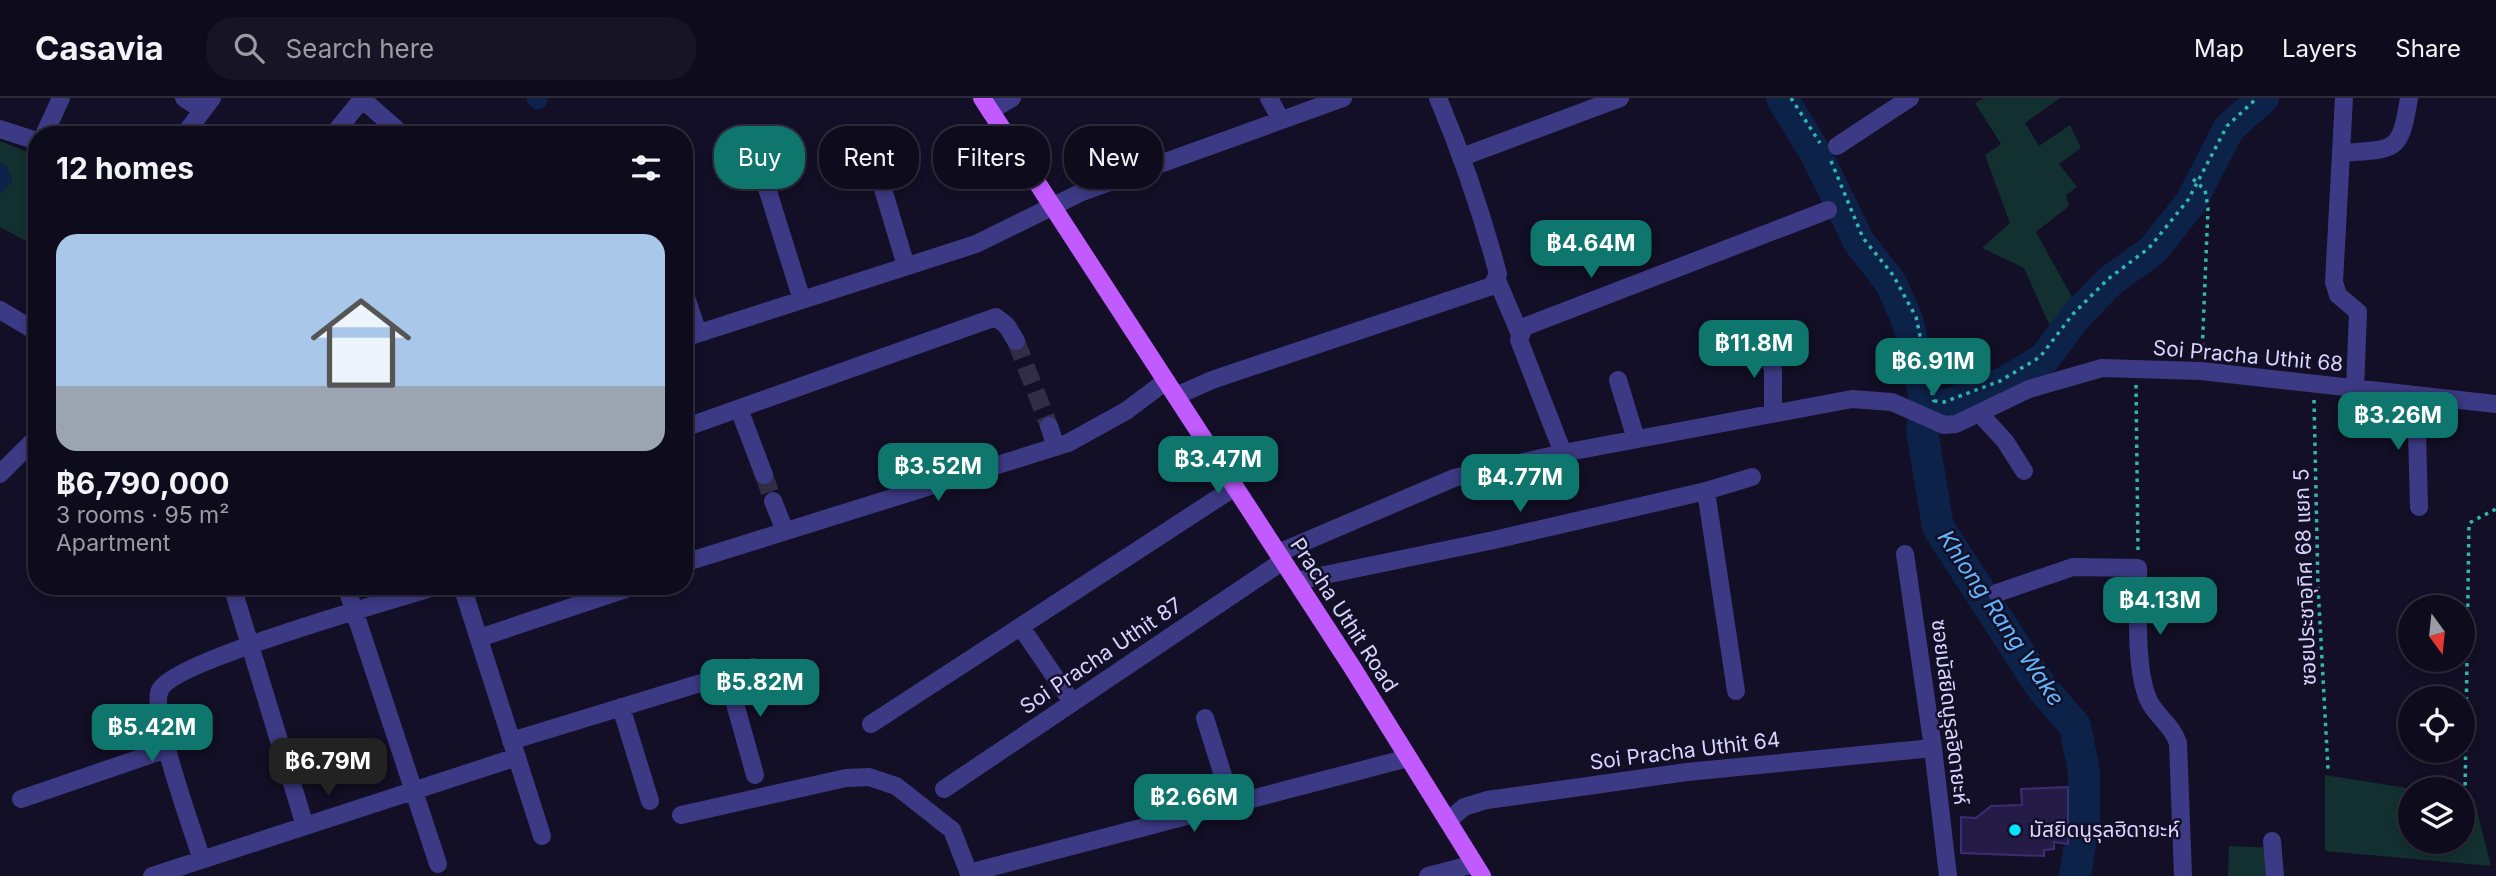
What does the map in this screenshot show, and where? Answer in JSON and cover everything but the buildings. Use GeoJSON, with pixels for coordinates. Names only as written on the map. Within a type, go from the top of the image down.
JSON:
{"type":"FeatureCollection","features":[{"type":"Feature","properties":{"kind":"main road","name":"Pracha Uthit Road"},"geometry":{"type":"LineString","coordinates":[[986,104],[1281,557],[1478,870]]}},
{"type":"Feature","properties":{"kind":"street"},"geometry":{"type":"LineString","coordinates":[[48,126],[61,98]]}},
{"type":"Feature","properties":{"kind":"street"},"geometry":{"type":"LineString","coordinates":[[184,98],[207,104],[191,126]]}},
{"type":"Feature","properties":{"kind":"street"},"geometry":{"type":"LineString","coordinates":[[986,104],[1012,98]]}},
{"type":"Feature","properties":{"kind":"street"},"geometry":{"type":"LineString","coordinates":[[1269,98],[1281,120]]}},
{"type":"Feature","properties":{"kind":"street"},"geometry":{"type":"LineString","coordinates":[[693,335],[976,244],[1053,206],[1157,163],[1343,98]]}},
{"type":"Feature","properties":{"kind":"street"},"geometry":{"type":"LineString","coordinates":[[1438,98],[1462,157],[1492,252],[1497,280],[1563,453]]}},
{"type":"Feature","properties":{"kind":"street"},"geometry":{"type":"LineString","coordinates":[[1462,157],[1620,98]]}},
{"type":"Feature","properties":{"kind":"street"},"geometry":{"type":"LineString","coordinates":[[1830,151],[1910,98]]}},
{"type":"Feature","properties":{"kind":"street"},"geometry":{"type":"LineString","coordinates":[[2344,98],[2333,282],[2338,295],[2358,312],[2356,388]]}},
{"type":"Feature","properties":{"kind":"street"},"geometry":{"type":"LineString","coordinates":[[2341,152],[2382,149],[2396,144],[2403,133],[2409,98]]}},
{"type":"Feature","properties":{"kind":"street"},"geometry":{"type":"LineString","coordinates":[[340,126],[362,99],[393,126]]}},
{"type":"Feature","properties":{"kind":"street"},"geometry":{"type":"LineString","coordinates":[[0,129],[28,138]]}},
{"type":"Feature","properties":{"kind":"street"},"geometry":{"type":"LineString","coordinates":[[767,189],[802,300]]}},
{"type":"Feature","properties":{"kind":"street"},"geometry":{"type":"LineString","coordinates":[[882,189],[906,267]]}},
{"type":"Feature","properties":{"kind":"street"},"geometry":{"type":"LineString","coordinates":[[1519,332],[1535,322],[1828,210]]}},
{"type":"Feature","properties":{"kind":"street"},"geometry":{"type":"LineString","coordinates":[[1176,396],[1212,380],[1492,286],[1497,280]]}},
{"type":"Feature","properties":{"kind":"street"},"geometry":{"type":"LineString","coordinates":[[0,310],[28,327]]}},
{"type":"Feature","properties":{"kind":"street"},"geometry":{"type":"LineString","coordinates":[[693,425],[996,317],[1007,326],[1016,341]]}},
{"type":"Feature","properties":{"kind":"street"},"geometry":{"type":"LineString","coordinates":[[1765,343],[1773,370],[1773,414]]}},
{"type":"Feature","properties":{"kind":"street","name":"Soi Pracha Uthit 68"},"geometry":{"type":"LineString","coordinates":[[1938,418],[1956,424],[2029,389],[2102,368],[2201,371],[2496,404]]}},
{"type":"Feature","properties":{"kind":"street"},"geometry":{"type":"LineString","coordinates":[[1618,380],[1636,439]]}},
{"type":"Feature","properties":{"kind":"street"},"geometry":{"type":"LineString","coordinates":[[693,560],[1056,447],[1100,428],[1166,381]]}},
{"type":"Feature","properties":{"kind":"street"},"geometry":{"type":"LineString","coordinates":[[2416,396],[2419,507]]}},
{"type":"Feature","properties":{"kind":"street"},"geometry":{"type":"LineString","coordinates":[[1281,557],[1454,478],[1563,453],[1867,397],[1905,405],[1938,418]]}},
{"type":"Feature","properties":{"kind":"street"},"geometry":{"type":"LineString","coordinates":[[739,409],[764,475]]}},
{"type":"Feature","properties":{"kind":"street"},"geometry":{"type":"LineString","coordinates":[[1979,413],[2005,441],[2024,471]]}},
{"type":"Feature","properties":{"kind":"street"},"geometry":{"type":"LineString","coordinates":[[1049,426],[1056,447]]}},
{"type":"Feature","properties":{"kind":"street"},"geometry":{"type":"LineString","coordinates":[[0,474],[28,446]]}},
{"type":"Feature","properties":{"kind":"street"},"geometry":{"type":"LineString","coordinates":[[1296,581],[1494,540],[1706,491],[1752,477]]}},
{"type":"Feature","properties":{"kind":"street"},"geometry":{"type":"LineString","coordinates":[[871,724],[1235,487]]}},
{"type":"Feature","properties":{"kind":"street"},"geometry":{"type":"LineString","coordinates":[[1706,491],[1736,691]]}},
{"type":"Feature","properties":{"kind":"street"},"geometry":{"type":"LineString","coordinates":[[773,501],[785,531]]}},
{"type":"Feature","properties":{"kind":"street","name":"ซอยมัสยิดนูรุลฮิดายะห์"},"geometry":{"type":"LineString","coordinates":[[1905,554],[1948,876]]}},
{"type":"Feature","properties":{"kind":"street","name":"Soi Pracha Uthit 87"},"geometry":{"type":"LineString","coordinates":[[944,789],[1281,557]]}},
{"type":"Feature","properties":{"kind":"street"},"geometry":{"type":"LineString","coordinates":[[1997,593],[2073,568],[2138,568],[2142,677],[2155,714],[2175,732],[2178,743],[2183,876]]}},
{"type":"Feature","properties":{"kind":"street"},"geometry":{"type":"LineString","coordinates":[[235,595],[305,826]]}},
{"type":"Feature","properties":{"kind":"street"},"geometry":{"type":"LineString","coordinates":[[349,595],[438,864]]}},
{"type":"Feature","properties":{"kind":"street"},"geometry":{"type":"LineString","coordinates":[[202,860],[167,748],[159,690],[171,677],[250,645],[409,595]]}},
{"type":"Feature","properties":{"kind":"street"},"geometry":{"type":"LineString","coordinates":[[465,595],[542,836]]}},
{"type":"Feature","properties":{"kind":"street"},"geometry":{"type":"LineString","coordinates":[[479,638],[608,595]]}},
{"type":"Feature","properties":{"kind":"street"},"geometry":{"type":"LineString","coordinates":[[1021,626],[1072,702]]}},
{"type":"Feature","properties":{"kind":"street"},"geometry":{"type":"LineString","coordinates":[[152,876],[414,791],[621,707],[753,667]]}},
{"type":"Feature","properties":{"kind":"street"},"geometry":{"type":"LineString","coordinates":[[727,675],[755,775]]}},
{"type":"Feature","properties":{"kind":"street"},"geometry":{"type":"LineString","coordinates":[[621,707],[650,801]]}},
{"type":"Feature","properties":{"kind":"street"},"geometry":{"type":"LineString","coordinates":[[1205,718],[1233,804]]}},
{"type":"Feature","properties":{"kind":"street"},"geometry":{"type":"LineString","coordinates":[[21,799],[167,748]]}},
{"type":"Feature","properties":{"kind":"street","name":"Soi Pracha Uthit 64"},"geometry":{"type":"LineString","coordinates":[[1448,821],[1464,807],[1487,800],[1700,771],[1933,748]]}},
{"type":"Feature","properties":{"kind":"street"},"geometry":{"type":"LineString","coordinates":[[681,815],[846,778],[869,777],[896,786],[952,830],[970,875],[1408,758]]}},
{"type":"Feature","properties":{"kind":"street"},"geometry":{"type":"LineString","coordinates":[[2272,841],[2275,876]]}},
{"type":"Feature","properties":{"kind":"street"},"geometry":{"type":"LineString","coordinates":[[1428,876],[1478,870]]}},
{"type":"Feature","properties":{"kind":"path"},"geometry":{"type":"LineString","coordinates":[[1791,98],[1830,151],[1863,238],[1893,275],[1916,317],[1938,418]]}},
{"type":"Feature","properties":{"kind":"path"},"geometry":{"type":"LineString","coordinates":[[1934,401],[1944,402],[2000,381],[2040,357],[2073,314],[2108,279],[2150,248],[2188,200],[2227,126],[2257,98]]}},
{"type":"Feature","properties":{"kind":"path"},"geometry":{"type":"LineString","coordinates":[[2193,179],[2205,190],[2208,208],[2201,371]]}},
{"type":"Feature","properties":{"kind":"path"},"geometry":{"type":"LineString","coordinates":[[2136,370],[2138,568]]}},
{"type":"Feature","properties":{"kind":"path","name":"ซอยประชาอุทิศ 68 แยก 5"},"geometry":{"type":"LineString","coordinates":[[2314,384],[2318,586],[2328,769]]}},
{"type":"Feature","properties":{"kind":"path"},"geometry":{"type":"LineString","coordinates":[[2465,777],[2469,523],[2496,509]]}},
{"type":"Feature","properties":{"kind":"green space"},"geometry":{"type":"Polygon","coordinates":[[[1984,98],[2060,98],[2025,123],[2039,146],[2070,125],[2081,148],[2059,164],[2077,187],[2066,195],[2069,206],[2036,232],[2077,306],[2052,331],[2024,268],[1982,248],[2010,223],[1985,155],[2001,144],[1975,103],[1984,98]]]}},
{"type":"Feature","properties":{"kind":"green space"},"geometry":{"type":"Polygon","coordinates":[[[0,141],[28,152],[28,242],[0,227],[0,194],[12,181],[6,165],[0,163],[0,141]]]}},
{"type":"Feature","properties":{"kind":"green space"},"geometry":{"type":"Polygon","coordinates":[[[2325,775],[2398,787],[2398,854],[2475,854],[2475,803],[2491,866],[2325,851],[2325,775]]]}},
{"type":"Feature","properties":{"kind":"green space"},"geometry":{"type":"Polygon","coordinates":[[[2229,846],[2278,848],[2279,876],[2228,876],[2229,846]]]}},
{"type":"Feature","properties":{"kind":"water"},"geometry":{"type":"Polygon","coordinates":[[[0,163],[6,165],[12,182],[0,194],[0,163]]]}},
{"type":"Feature","properties":{"kind":"waterway","name":"Khlong Rang Wake"},"geometry":{"type":"LineString","coordinates":[[1782,98],[1817,156],[1859,242],[1891,283],[1908,322],[1926,404],[1922,430],[1938,527],[2042,688],[2075,726],[2084,772],[2084,820],[2075,876]]}},
{"type":"Feature","properties":{"kind":"waterway"},"geometry":{"type":"LineString","coordinates":[[1926,404],[1944,406],[2002,384],[2044,359],[2077,315],[2110,281],[2153,250],[2191,202],[2229,128],[2263,98]]}},
{"type":"Feature","properties":{"kind":"tunnel"},"geometry":{"type":"LineString","coordinates":[[1016,341],[1049,426]]}},
{"type":"Feature","properties":{"kind":"tunnel"},"geometry":{"type":"LineString","coordinates":[[764,475],[773,501]]}},
{"type":"Feature","properties":{"kind":"place","name":"มัสยิดนูรุลฮิดายะห์"},"geometry":{"type":"Point","coordinates":[2015,830]}}]}
